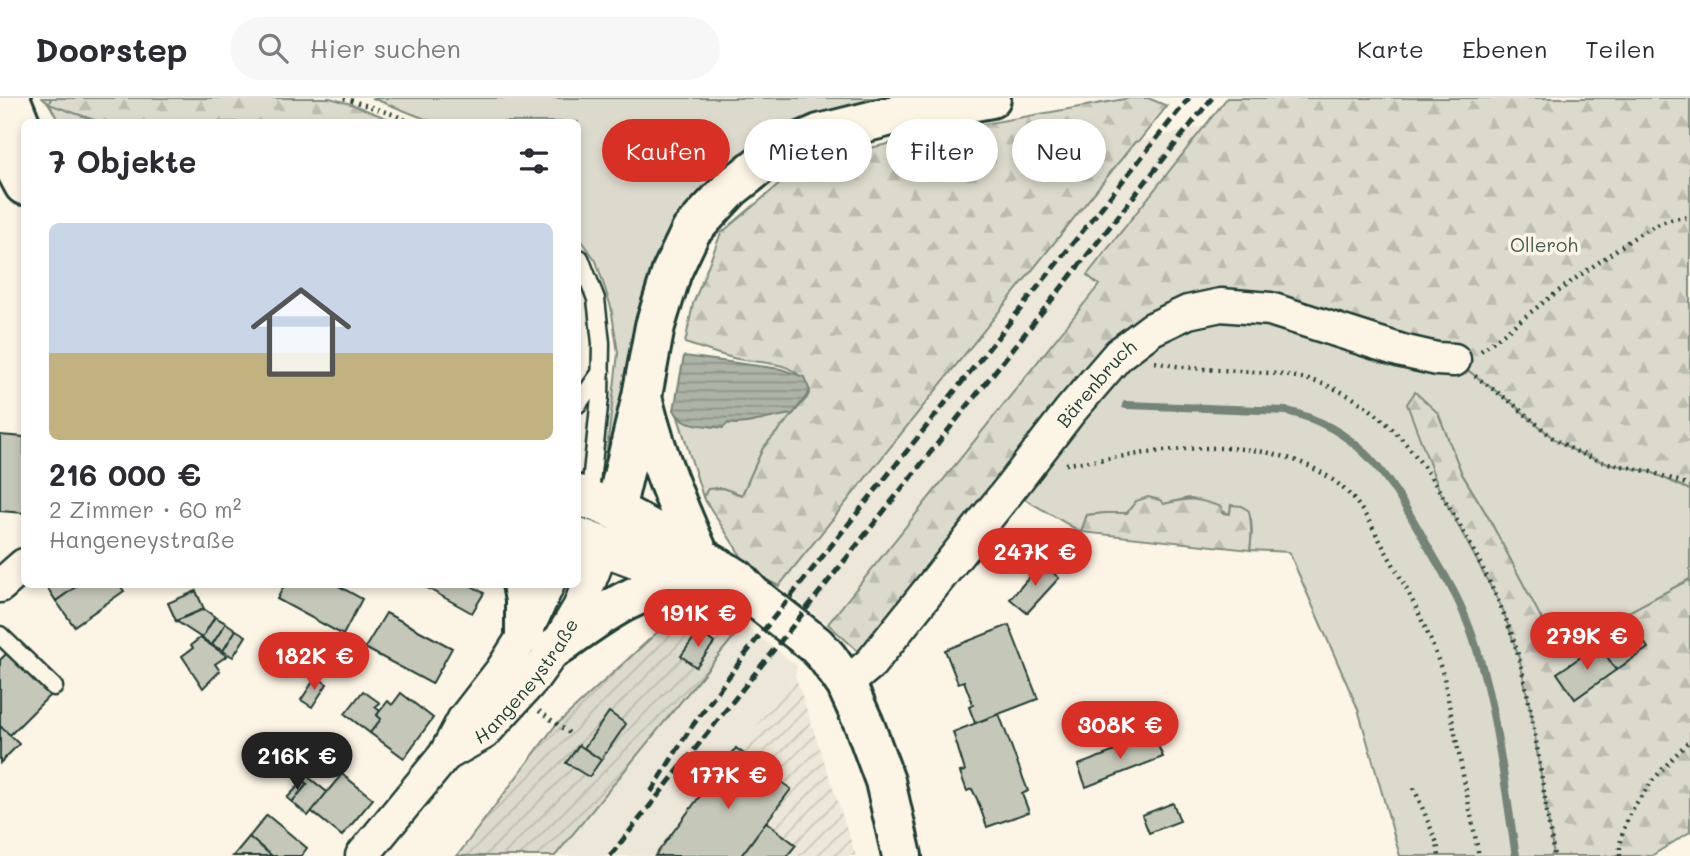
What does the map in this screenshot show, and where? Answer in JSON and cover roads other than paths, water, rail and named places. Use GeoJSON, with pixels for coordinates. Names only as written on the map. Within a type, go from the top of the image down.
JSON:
{"type":"FeatureCollection","features":[{"type":"Feature","properties":{"kind":"main road"},"geometry":{"type":"LineString","coordinates":[[10,98],[21,126]]}},
{"type":"Feature","properties":{"kind":"main road"},"geometry":{"type":"LineString","coordinates":[[902,856],[885,781],[846,684],[837,668],[816,645],[752,595],[737,579],[697,569],[680,545],[590,520],[642,396],[655,326],[672,271],[691,231],[732,188],[774,154],[819,134],[887,117],[991,98]]}},
{"type":"Feature","properties":{"kind":"main road"},"geometry":{"type":"LineString","coordinates":[[0,140],[21,180]]}},
{"type":"Feature","properties":{"kind":"main road"},"geometry":{"type":"LineString","coordinates":[[642,396],[655,449],[697,569]]}},
{"type":"Feature","properties":{"kind":"main road"},"geometry":{"type":"LineString","coordinates":[[523,588],[540,641],[607,611],[634,595],[674,582],[697,569]]}},
{"type":"Feature","properties":{"kind":"street","name":"Bärenbruch"},"geometry":{"type":"LineString","coordinates":[[846,684],[871,663],[1070,411],[1129,345],[1152,329],[1188,312],[1221,305],[1270,309],[1402,351],[1454,360]]}},
{"type":"Feature","properties":{"kind":"street","name":"Hangeneystraße"},"geometry":{"type":"LineString","coordinates":[[362,856],[445,755],[464,719],[502,670],[579,608],[590,520]]}},
{"type":"Feature","properties":{"kind":"street"},"geometry":{"type":"LineString","coordinates":[[0,586],[21,568]]}},
{"type":"Feature","properties":{"kind":"street","name":"Hangeneystraße"},"geometry":{"type":"LineString","coordinates":[[540,641],[547,588]]}},
{"type":"Feature","properties":{"kind":"lane"},"geometry":{"type":"LineString","coordinates":[[581,261],[596,299],[601,343],[590,520]]}},
{"type":"Feature","properties":{"kind":"lane"},"geometry":{"type":"LineString","coordinates":[[581,400],[601,372]]}},
{"type":"Feature","properties":{"kind":"lane"},"geometry":{"type":"LineString","coordinates":[[0,635],[54,687]]}},
{"type":"Feature","properties":{"kind":"waterway"},"geometry":{"type":"LineString","coordinates":[[1126,405],[1287,411],[1333,429],[1351,441],[1382,472],[1447,578],[1472,635],[1496,729],[1516,856]]}},
{"type":"Feature","properties":{"kind":"railway"},"geometry":{"type":"LineString","coordinates":[[651,792],[690,729],[759,636],[1189,98]]}},
{"type":"Feature","properties":{"kind":"railway"},"geometry":{"type":"LineString","coordinates":[[610,856],[1212,98]]}},
{"type":"Feature","properties":{"kind":"park label","name":"Olleroh"},"geometry":{"type":"Point","coordinates":[1544,244]}}]}
